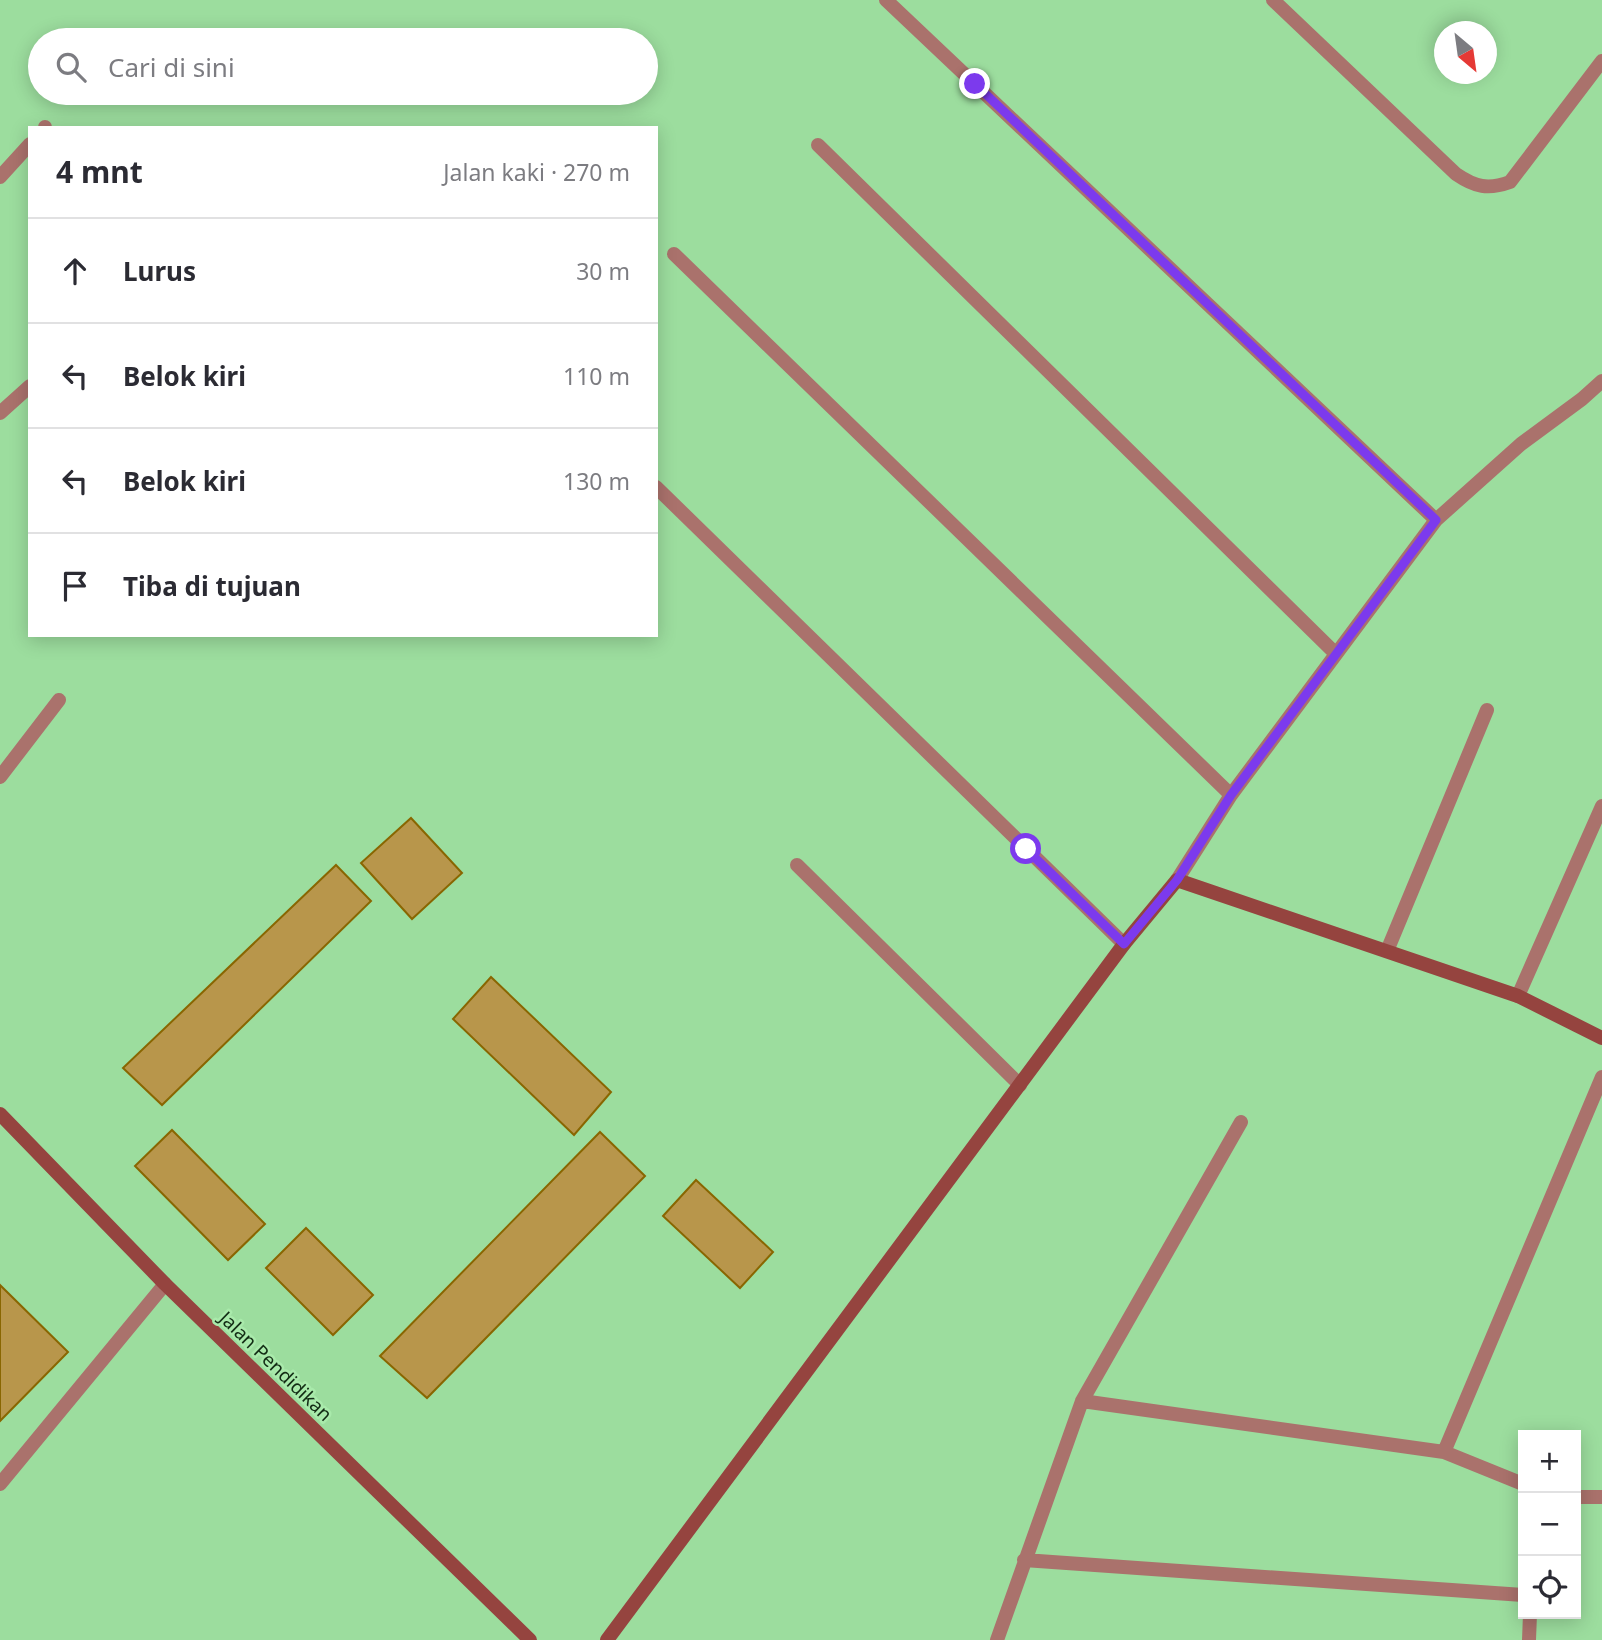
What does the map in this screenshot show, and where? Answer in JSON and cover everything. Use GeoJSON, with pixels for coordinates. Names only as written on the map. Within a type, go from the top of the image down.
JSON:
{"type":"FeatureCollection","features":[{"type":"Feature","properties":{"kind":"street"},"geometry":{"type":"LineString","coordinates":[[886,0],[1436,520]]}},
{"type":"Feature","properties":{"kind":"street"},"geometry":{"type":"LineString","coordinates":[[1273,0],[1456,174],[1482,188],[1510,182],[1602,61]]}},
{"type":"Feature","properties":{"kind":"street"},"geometry":{"type":"LineString","coordinates":[[818,145],[1336,654]]}},
{"type":"Feature","properties":{"kind":"street"},"geometry":{"type":"LineString","coordinates":[[0,177],[28,146]]}},
{"type":"Feature","properties":{"kind":"street"},"geometry":{"type":"LineString","coordinates":[[674,254],[1231,795]]}},
{"type":"Feature","properties":{"kind":"street"},"geometry":{"type":"LineString","coordinates":[[609,1639],[1124,944],[1177,880],[1231,795],[1436,520],[1521,444],[1582,399],[1602,380]]}},
{"type":"Feature","properties":{"kind":"street"},"geometry":{"type":"LineString","coordinates":[[0,413],[28,388]]}},
{"type":"Feature","properties":{"kind":"street"},"geometry":{"type":"LineString","coordinates":[[658,489],[1124,944]]}},
{"type":"Feature","properties":{"kind":"street"},"geometry":{"type":"LineString","coordinates":[[0,777],[59,700]]}},
{"type":"Feature","properties":{"kind":"street"},"geometry":{"type":"LineString","coordinates":[[1387,951],[1486,710]]}},
{"type":"Feature","properties":{"kind":"street"},"geometry":{"type":"LineString","coordinates":[[1518,996],[1602,806]]}},
{"type":"Feature","properties":{"kind":"street"},"geometry":{"type":"LineString","coordinates":[[797,865],[1020,1085]]}},
{"type":"Feature","properties":{"kind":"street"},"geometry":{"type":"LineString","coordinates":[[1177,880],[1518,996],[1602,1038]]}},
{"type":"Feature","properties":{"kind":"street"},"geometry":{"type":"LineString","coordinates":[[1444,1452],[1602,1077]]}},
{"type":"Feature","properties":{"kind":"street","name":"Jalan Pendidikan"},"geometry":{"type":"LineString","coordinates":[[0,1114],[165,1284],[530,1640]]}},
{"type":"Feature","properties":{"kind":"street"},"geometry":{"type":"LineString","coordinates":[[997,1640],[1082,1401],[1241,1122]]}},
{"type":"Feature","properties":{"kind":"street"},"geometry":{"type":"LineString","coordinates":[[0,1484],[165,1284]]}},
{"type":"Feature","properties":{"kind":"street"},"geometry":{"type":"LineString","coordinates":[[1082,1401],[1444,1452],[1518,1482]]}},
{"type":"Feature","properties":{"kind":"street"},"geometry":{"type":"LineString","coordinates":[[1581,1497],[1602,1497]]}},
{"type":"Feature","properties":{"kind":"street"},"geometry":{"type":"LineString","coordinates":[[1024,1560],[1518,1595]]}},
{"type":"Feature","properties":{"kind":"street"},"geometry":{"type":"LineString","coordinates":[[1530,1619],[1530,1640]]}},
{"type":"Feature","properties":{"kind":"building"},"geometry":{"type":"Polygon","coordinates":[[[411,818],[462,873],[412,919],[361,863],[411,818]]]}},
{"type":"Feature","properties":{"kind":"building"},"geometry":{"type":"Polygon","coordinates":[[[336,865],[371,901],[162,1105],[123,1068],[336,865]]]}},
{"type":"Feature","properties":{"kind":"building"},"geometry":{"type":"Polygon","coordinates":[[[491,977],[611,1092],[574,1135],[453,1019],[491,977]]]}},
{"type":"Feature","properties":{"kind":"building"},"geometry":{"type":"Polygon","coordinates":[[[172,1130],[265,1224],[228,1260],[135,1166],[172,1130]]]}},
{"type":"Feature","properties":{"kind":"building"},"geometry":{"type":"Polygon","coordinates":[[[600,1132],[645,1176],[427,1398],[380,1356],[600,1132]]]}},
{"type":"Feature","properties":{"kind":"building"},"geometry":{"type":"Polygon","coordinates":[[[696,1180],[773,1252],[740,1288],[663,1216],[696,1180]]]}},
{"type":"Feature","properties":{"kind":"building"},"geometry":{"type":"Polygon","coordinates":[[[306,1228],[373,1295],[333,1335],[266,1268],[306,1228]]]}},
{"type":"Feature","properties":{"kind":"building"},"geometry":{"type":"Polygon","coordinates":[[[0,1285],[68,1352],[0,1421],[0,1285]]]}},
{"type":"Feature","properties":{"kind":"route"},"geometry":{"type":"LineString","coordinates":[[975,84],[1436,520],[1231,795],[1177,880],[1124,944],[1026,849]]}}]}
